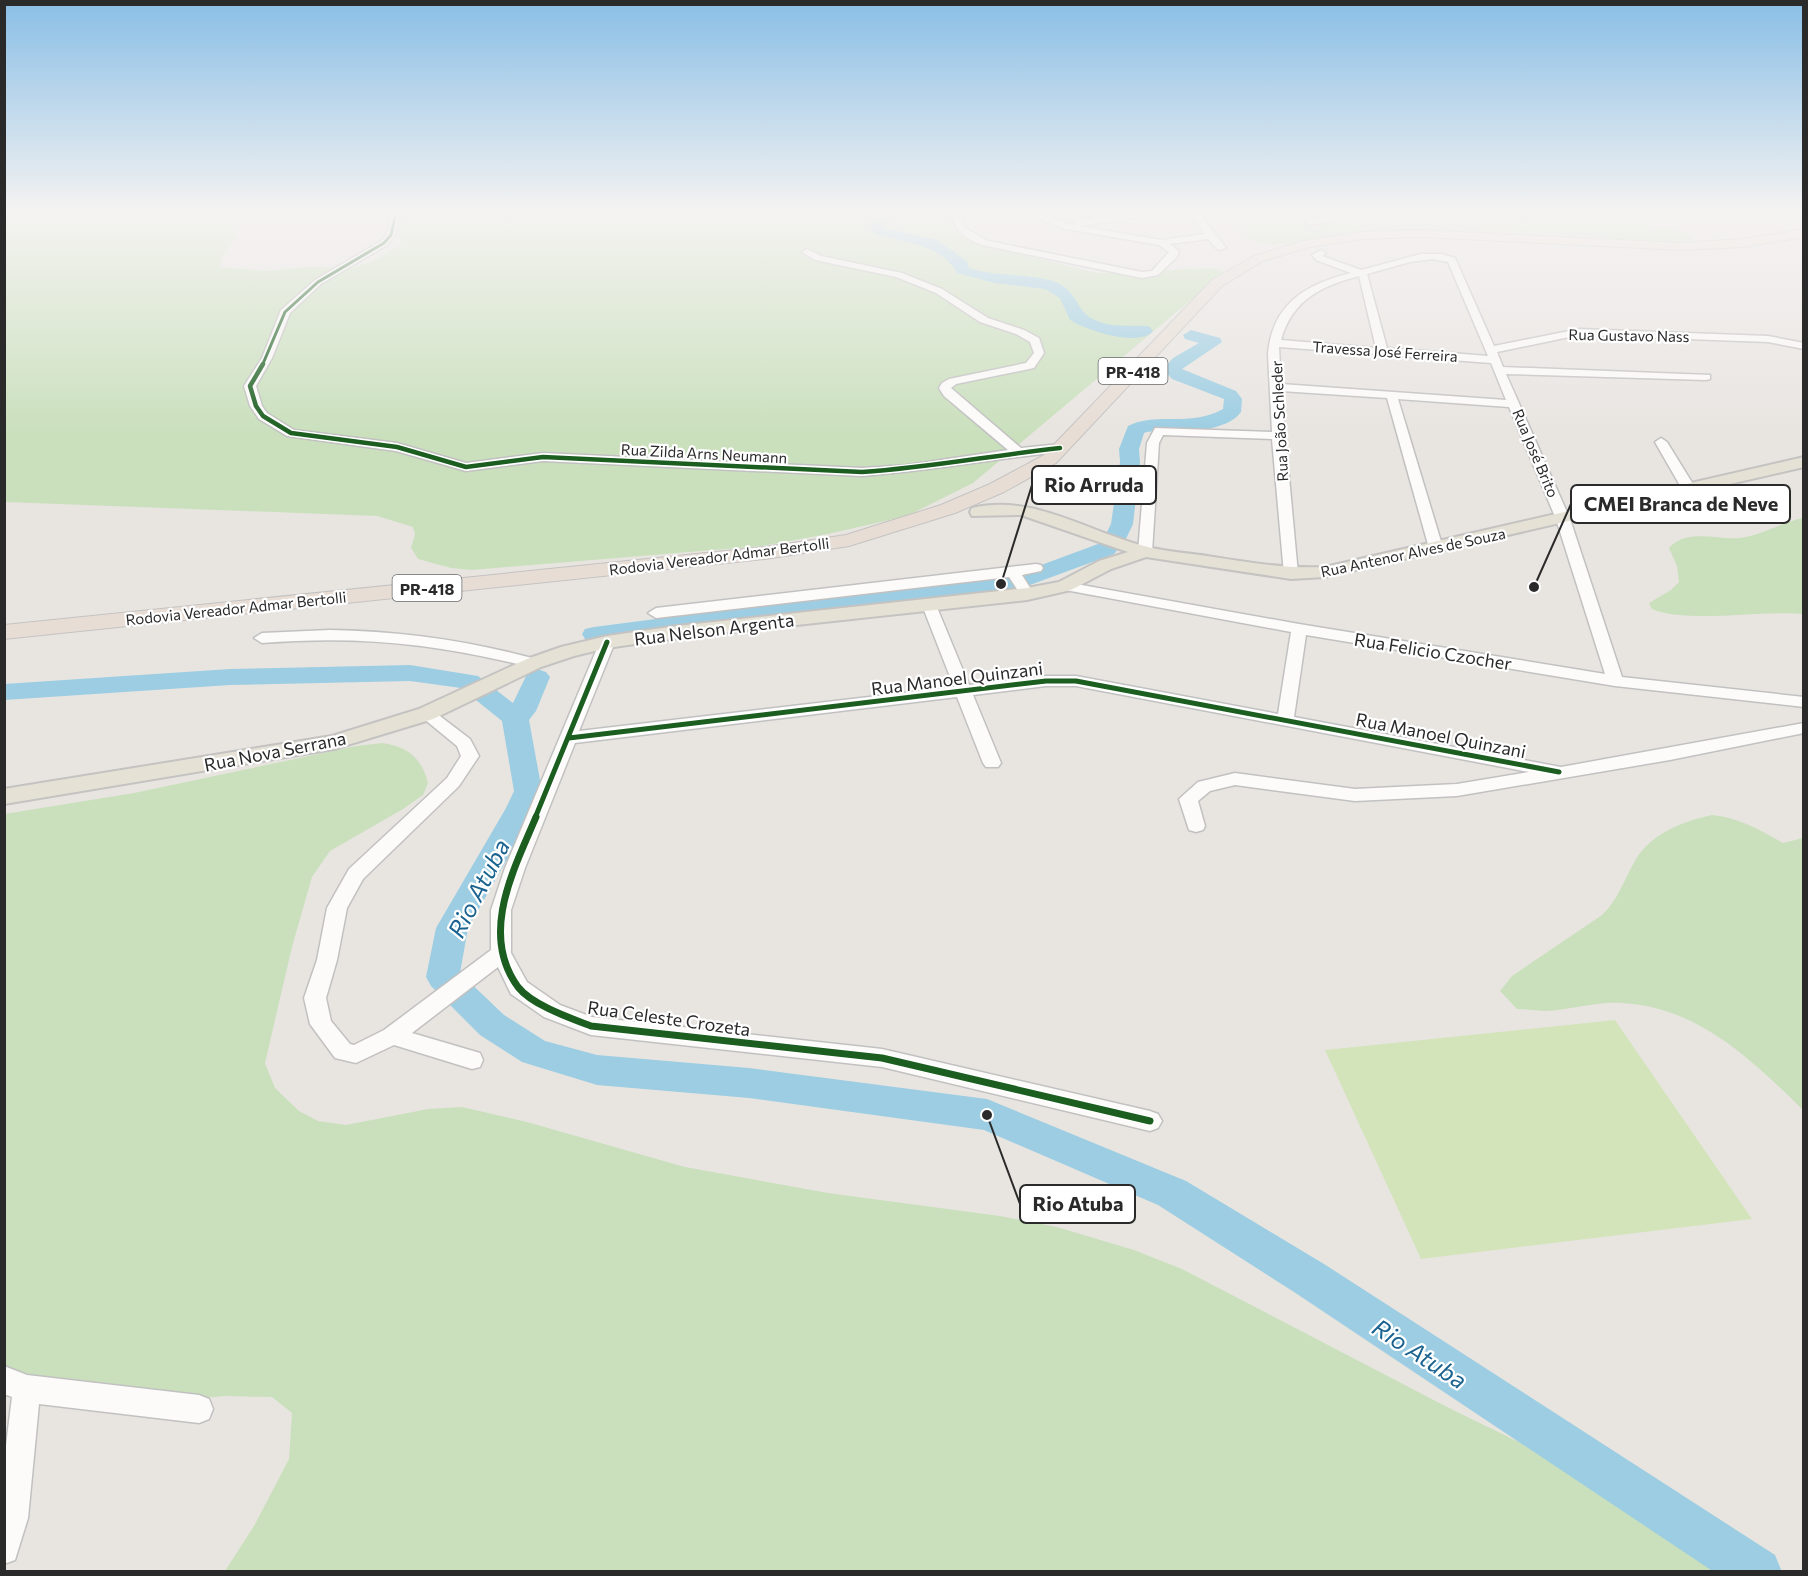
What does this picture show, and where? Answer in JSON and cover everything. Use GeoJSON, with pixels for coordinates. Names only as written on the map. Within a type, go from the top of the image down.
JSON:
{"type":"FeatureCollection","features":[{"type":"Feature","properties":{"kind":"highway","name":"Rodovia Vereador Admar Bertolli"},"geometry":{"type":"LineString","coordinates":[[4,632],[765,553],[849,540],[948,509],[997,488],[1055,454],[1214,287]]}},
{"type":"Feature","properties":{"kind":"highway"},"geometry":{"type":"LineString","coordinates":[[849,540],[1018,503],[1055,454]]}},
{"type":"Feature","properties":{"kind":"main road","name":"Rua Antenor Alves de Souza"},"geometry":{"type":"LineString","coordinates":[[1018,503],[1145,552],[1291,574],[1325,572],[1436,548],[1803,462]]}},
{"type":"Feature","properties":{"kind":"main road","name":"Rua Nelson Argenta"},"geometry":{"type":"LineString","coordinates":[[534,663],[568,651],[607,642],[677,632],[1027,594],[1065,586],[1105,565],[1145,552]]}},
{"type":"Feature","properties":{"kind":"main road","name":"Rua Nova Serrana"},"geometry":{"type":"LineString","coordinates":[[4,797],[334,742],[434,710],[534,663]]}},
{"type":"Feature","properties":{"kind":"street","name":"Rua Zilda Arns Neumann"},"geometry":{"type":"LineString","coordinates":[[313,287],[285,312],[267,358],[250,386],[256,406],[262,416],[291,433],[397,447],[466,467],[543,457],[862,472],[907,469],[1019,453],[1055,454]]}},
{"type":"Feature","properties":{"kind":"street"},"geometry":{"type":"LineString","coordinates":[[929,287],[984,320],[1035,340],[1039,348],[1036,360],[1030,366],[953,381],[946,385],[948,394],[1019,453]]}},
{"type":"Feature","properties":{"kind":"street","name":"Rua João Schleder"},"geometry":{"type":"LineString","coordinates":[[1291,574],[1277,435],[1274,343],[1284,318],[1300,298],[1316,287]]}},
{"type":"Feature","properties":{"kind":"street"},"geometry":{"type":"LineString","coordinates":[[1366,287],[1382,350]]}},
{"type":"Feature","properties":{"kind":"street","name":"Rua José Brito"},"geometry":{"type":"LineString","coordinates":[[1464,287],[1563,519],[1615,681]]}},
{"type":"Feature","properties":{"kind":"street","name":"Rua Gustavo Nass"},"geometry":{"type":"LineString","coordinates":[[1496,360],[1557,335],[1579,332],[1756,339],[1803,346]]}},
{"type":"Feature","properties":{"kind":"street","name":"Travessa José Ferreira"},"geometry":{"type":"LineString","coordinates":[[1274,343],[1496,360]]}},
{"type":"Feature","properties":{"kind":"street"},"geometry":{"type":"LineString","coordinates":[[1496,360],[1706,377]]}},
{"type":"Feature","properties":{"kind":"street"},"geometry":{"type":"LineString","coordinates":[[1275,387],[1515,404]]}},
{"type":"Feature","properties":{"kind":"street"},"geometry":{"type":"LineString","coordinates":[[1392,397],[1436,548]]}},
{"type":"Feature","properties":{"kind":"street"},"geometry":{"type":"LineString","coordinates":[[1145,552],[1153,443],[1160,431],[1277,435]]}},
{"type":"Feature","properties":{"kind":"street"},"geometry":{"type":"LineString","coordinates":[[1661,442],[1689,489]]}},
{"type":"Feature","properties":{"kind":"street","name":"Rua Nelson Argenta"},"geometry":{"type":"LineString","coordinates":[[656,613],[1036,568]]}},
{"type":"Feature","properties":{"kind":"street"},"geometry":{"type":"LineString","coordinates":[[1013,572],[1027,594]]}},
{"type":"Feature","properties":{"kind":"street","name":"Rua Felicio Czocher"},"geometry":{"type":"LineString","coordinates":[[1065,586],[1299,629],[1615,681],[1803,702]]}},
{"type":"Feature","properties":{"kind":"street"},"geometry":{"type":"LineString","coordinates":[[930,605],[992,763]]}},
{"type":"Feature","properties":{"kind":"street"},"geometry":{"type":"LineString","coordinates":[[1286,721],[1299,629]]}},
{"type":"Feature","properties":{"kind":"street"},"geometry":{"type":"LineString","coordinates":[[262,638],[314,633],[417,640],[497,652],[534,663]]}},
{"type":"Feature","properties":{"kind":"street","name":"Rua Celeste Crozeta"},"geometry":{"type":"LineString","coordinates":[[607,642],[515,868],[501,910],[501,953],[519,988],[552,1011],[591,1026],[882,1058],[1150,1121]]}},
{"type":"Feature","properties":{"kind":"street","name":"Rua Manoel Quinzani"},"geometry":{"type":"LineString","coordinates":[[569,738],[963,693],[1046,681],[1076,681],[1558,772]]}},
{"type":"Feature","properties":{"kind":"street"},"geometry":{"type":"LineString","coordinates":[[434,710],[464,743],[470,756],[453,782],[356,874],[337,908],[327,960],[315,998],[321,1024],[343,1052],[356,1054],[392,1036],[474,976],[501,953]]}},
{"type":"Feature","properties":{"kind":"street"},"geometry":{"type":"LineString","coordinates":[[1196,826],[1188,799],[1204,786],[1235,779],[1355,795],[1457,790],[1803,728]]}},
{"type":"Feature","properties":{"kind":"street"},"geometry":{"type":"LineString","coordinates":[[392,1036],[472,1060]]}},
{"type":"Feature","properties":{"kind":"street"},"geometry":{"type":"LineString","coordinates":[[4,1549],[13,1518],[16,1385],[199,1409]]}},
{"type":"Feature","properties":{"kind":"green space"},"geometry":{"type":"Polygon","coordinates":[[[5,287],[1207,287],[973,483],[907,516],[762,546],[472,570],[451,568],[418,559],[411,548],[415,534],[413,527],[377,516],[5,502],[5,287]]]}},
{"type":"Feature","properties":{"kind":"green space"},"geometry":{"type":"Polygon","coordinates":[[[1803,518],[1803,614],[1685,616],[1652,609],[1649,603],[1671,590],[1679,582],[1677,566],[1669,548],[1676,542],[1684,538],[1702,536],[1740,538],[1803,518]]]}},
{"type":"Feature","properties":{"kind":"green space"},"geometry":{"type":"Polygon","coordinates":[[[383,743],[400,747],[413,755],[422,767],[428,783],[423,795],[403,809],[330,851],[312,877],[292,947],[265,1063],[275,1088],[299,1111],[318,1121],[346,1125],[428,1109],[462,1107],[527,1122],[685,1167],[828,1193],[1000,1216],[1057,1227],[1134,1250],[1182,1269],[1449,1408],[1558,1461],[1749,1571],[225,1571],[254,1526],[289,1459],[292,1413],[272,1397],[224,1396],[138,1405],[5,1373],[4,814],[134,793],[356,746],[383,743]]]}},
{"type":"Feature","properties":{"kind":"green space"},"geometry":{"type":"Polygon","coordinates":[[[1712,815],[1740,821],[1783,843],[1803,838],[1803,1110],[1764,1073],[1722,1039],[1675,1014],[1622,1003],[1603,1003],[1545,1011],[1517,1009],[1500,991],[1512,976],[1602,915],[1617,896],[1636,859],[1651,842],[1680,825],[1712,815]]]}},
{"type":"Feature","properties":{"kind":"green space"},"geometry":{"type":"Polygon","coordinates":[[[1615,1020],[1752,1219],[1421,1259],[1325,1050],[1615,1020]]]}},
{"type":"Feature","properties":{"kind":"waterway"},"geometry":{"type":"LineString","coordinates":[[1052,287],[1066,295],[1076,317],[1083,321],[1100,328],[1145,331]]}},
{"type":"Feature","properties":{"kind":"waterway"},"geometry":{"type":"LineString","coordinates":[[594,634],[951,588],[1001,584],[1022,580],[1106,549],[1114,541],[1122,524],[1130,462],[1129,449],[1135,430],[1152,425],[1201,424],[1232,412],[1233,399],[1230,395],[1178,375],[1172,369],[1185,358],[1214,342],[1191,335]]}},
{"type":"Feature","properties":{"kind":"waterway","name":"Rio Atuba"},"geometry":{"type":"LineString","coordinates":[[4,692],[230,677],[410,673],[469,681],[515,718]]}},
{"type":"Feature","properties":{"kind":"waterway"},"geometry":{"type":"LineString","coordinates":[[515,718],[523,711],[537,677]]}},
{"type":"Feature","properties":{"kind":"waterway","name":"Rio Atuba"},"geometry":{"type":"LineString","coordinates":[[515,718],[528,791],[521,808],[452,928],[443,977],[492,1025],[535,1052],[597,1070],[749,1083],[987,1115],[1172,1193],[1309,1278],[1758,1572]]}},
{"type":"Feature","properties":{"kind":"cycle path"},"geometry":{"type":"LineString","coordinates":[[313,287],[285,312],[267,358],[250,386],[256,406],[263,416],[291,433],[397,447],[466,467],[543,457],[862,472],[907,469],[993,455],[1060,448]]}},
{"type":"Feature","properties":{"kind":"cycle path"},"geometry":{"type":"LineString","coordinates":[[607,642],[515,868],[501,910],[501,953],[519,988],[552,1011],[591,1026],[882,1058],[1150,1121]]}},
{"type":"Feature","properties":{"kind":"cycle path"},"geometry":{"type":"LineString","coordinates":[[569,738],[1046,681],[1076,681],[1559,772]]}},
{"type":"Feature","properties":{"kind":"place","name":"Rio Arruda"},"geometry":{"type":"Point","coordinates":[1001,584]}},
{"type":"Feature","properties":{"kind":"place","name":"CMEI Branca de Neve"},"geometry":{"type":"Point","coordinates":[1534,587]}},
{"type":"Feature","properties":{"kind":"place","name":"Rio Atuba"},"geometry":{"type":"Point","coordinates":[987,1115]}}]}
